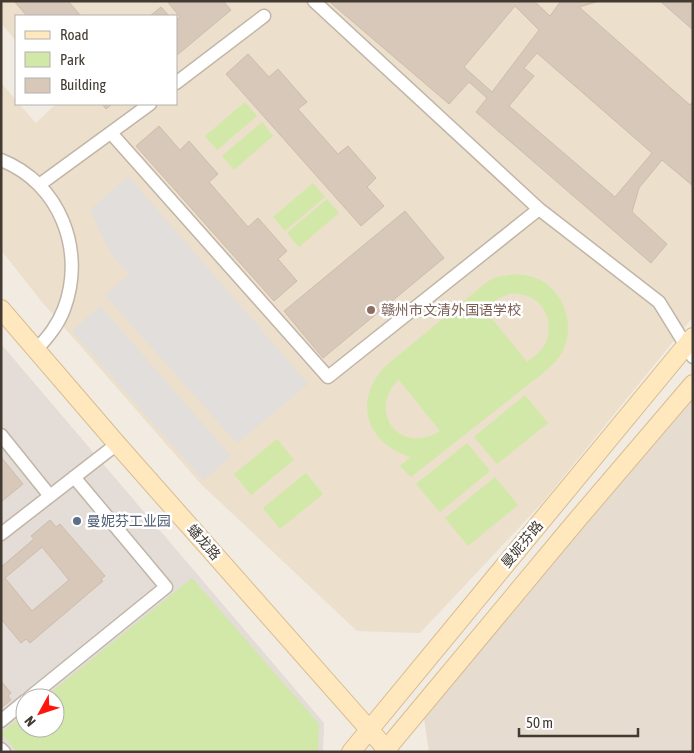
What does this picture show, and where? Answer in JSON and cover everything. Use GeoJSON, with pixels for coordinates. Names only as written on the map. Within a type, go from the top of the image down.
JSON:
{"type":"FeatureCollection","features":[{"type":"Feature","properties":{"kind":"main road","name":"蟠龙路"},"geometry":{"type":"LineString","coordinates":[[1,309],[387,751]]}},
{"type":"Feature","properties":{"kind":"main road","name":"曼妮芬路"},"geometry":{"type":"LineString","coordinates":[[351,752],[690,347]]}},
{"type":"Feature","properties":{"kind":"main road","name":"曼妮芬路"},"geometry":{"type":"LineString","coordinates":[[387,751],[577,520],[693,384]]}},
{"type":"Feature","properties":{"kind":"street"},"geometry":{"type":"LineString","coordinates":[[314,1],[539,209],[659,302],[690,347]]}},
{"type":"Feature","properties":{"kind":"street"},"geometry":{"type":"LineString","coordinates":[[178,82],[264,16]]}},
{"type":"Feature","properties":{"kind":"street"},"geometry":{"type":"LineString","coordinates":[[39,185],[149,105]]}},
{"type":"Feature","properties":{"kind":"street"},"geometry":{"type":"LineString","coordinates":[[111,133],[328,377],[539,209]]}},
{"type":"Feature","properties":{"kind":"street"},"geometry":{"type":"LineString","coordinates":[[1,160],[21,169],[39,185],[54,203],[62,217],[70,240],[73,264],[69,295],[64,311],[56,325],[36,350]]}},
{"type":"Feature","properties":{"kind":"street"},"geometry":{"type":"LineString","coordinates":[[1,435],[50,496]]}},
{"type":"Feature","properties":{"kind":"street"},"geometry":{"type":"LineString","coordinates":[[1,534],[117,444]]}},
{"type":"Feature","properties":{"kind":"street"},"geometry":{"type":"LineString","coordinates":[[41,688],[166,587],[74,477]]}},
{"type":"Feature","properties":{"kind":"street"},"geometry":{"type":"LineString","coordinates":[[1,720],[15,709]]}},
{"type":"Feature","properties":{"kind":"street"},"geometry":{"type":"LineString","coordinates":[[1,749],[4,752]]}},
{"type":"Feature","properties":{"kind":"shaded area","name":"赣州市文清外国语学校"},"geometry":{"type":"Polygon","coordinates":[[[1,1],[693,1],[693,317],[543,502],[420,633],[357,631],[201,484],[42,302],[1,250],[1,83],[15,99],[15,105],[20,105],[36,123],[55,105],[178,105],[178,15],[15,15],[15,40],[1,23],[1,1]]]}},
{"type":"Feature","properties":{"kind":"shaded area"},"geometry":{"type":"Polygon","coordinates":[[[128,176],[308,384],[237,443],[105,295],[129,274],[111,254],[90,210],[128,176]]]}},
{"type":"Feature","properties":{"kind":"shaded area"},"geometry":{"type":"Polygon","coordinates":[[[100,306],[231,456],[203,480],[72,331],[100,306]]]}},
{"type":"Feature","properties":{"kind":"shaded area","name":"曼妮芬工业园"},"geometry":{"type":"Polygon","coordinates":[[[1,344],[324,723],[323,752],[1,752],[1,344]]]}},
{"type":"Feature","properties":{"kind":"shaded area"},"geometry":{"type":"Polygon","coordinates":[[[693,397],[693,752],[429,752],[424,718],[693,397]]]}},
{"type":"Feature","properties":{"kind":"green space"},"geometry":{"type":"Polygon","coordinates":[[[245,102],[257,116],[217,150],[205,136],[245,102]]]}},
{"type":"Feature","properties":{"kind":"green space"},"geometry":{"type":"Polygon","coordinates":[[[262,122],[273,136],[234,170],[222,156],[262,122]]]}},
{"type":"Feature","properties":{"kind":"green space"},"geometry":{"type":"Polygon","coordinates":[[[313,183],[325,197],[285,231],[273,217],[313,183]]]}},
{"type":"Feature","properties":{"kind":"green space"},"geometry":{"type":"Polygon","coordinates":[[[327,199],[339,213],[299,247],[287,233],[327,199]]]}},
{"type":"Feature","properties":{"kind":"green space"},"geometry":{"type":"Polygon","coordinates":[[[516,274],[528,276],[542,281],[553,290],[564,307],[567,316],[568,327],[565,347],[553,365],[411,477],[400,466],[411,457],[395,451],[383,442],[374,431],[367,405],[370,391],[376,378],[387,365],[487,282],[496,277],[516,274]],[[512,293],[497,299],[485,310],[527,362],[544,346],[548,334],[548,321],[544,309],[535,300],[521,294],[512,293]],[[399,380],[389,393],[386,405],[387,417],[393,427],[402,435],[413,438],[426,437],[440,431],[399,380]]]}},
{"type":"Feature","properties":{"kind":"green space"},"geometry":{"type":"Polygon","coordinates":[[[525,395],[548,423],[497,464],[474,437],[525,395]]]}},
{"type":"Feature","properties":{"kind":"green space"},"geometry":{"type":"Polygon","coordinates":[[[277,439],[294,460],[251,495],[234,474],[277,439]]]}},
{"type":"Feature","properties":{"kind":"green space"},"geometry":{"type":"Polygon","coordinates":[[[467,443],[490,471],[440,512],[416,484],[467,443]]]}},
{"type":"Feature","properties":{"kind":"green space"},"geometry":{"type":"Polygon","coordinates":[[[306,473],[323,494],[280,529],[263,508],[306,473]]]}},
{"type":"Feature","properties":{"kind":"green space"},"geometry":{"type":"Polygon","coordinates":[[[495,477],[518,505],[468,546],[445,518],[495,477]]]}},
{"type":"Feature","properties":{"kind":"green space"},"geometry":{"type":"Polygon","coordinates":[[[192,578],[319,724],[318,752],[17,752],[1,733],[15,722],[15,738],[65,738],[65,688],[56,688],[192,578]]]}},
{"type":"Feature","properties":{"kind":"building"},"geometry":{"type":"Polygon","coordinates":[[[14,1],[68,1],[80,15],[26,15],[14,1]]]}},
{"type":"Feature","properties":{"kind":"building"},"geometry":{"type":"Polygon","coordinates":[[[167,1],[223,1],[231,10],[178,54],[178,18],[180,17],[167,1]]]}},
{"type":"Feature","properties":{"kind":"building"},"geometry":{"type":"Polygon","coordinates":[[[332,1],[534,1],[550,16],[561,1],[599,1],[579,7],[690,105],[693,101],[693,186],[662,160],[639,188],[632,212],[667,244],[651,263],[476,112],[487,98],[469,82],[449,104],[331,3],[332,1]],[[515,6],[464,67],[492,92],[539,30],[515,6]],[[537,53],[524,68],[534,76],[509,106],[615,197],[652,153],[537,53]]]}},
{"type":"Feature","properties":{"kind":"building"},"geometry":{"type":"Polygon","coordinates":[[[660,1],[693,1],[693,30],[660,1]]]}},
{"type":"Feature","properties":{"kind":"building"},"geometry":{"type":"Polygon","coordinates":[[[161,7],[168,15],[151,15],[161,7]]]}},
{"type":"Feature","properties":{"kind":"building"},"geometry":{"type":"Polygon","coordinates":[[[248,54],[269,77],[278,69],[307,102],[298,109],[338,154],[348,146],[376,178],[367,187],[384,206],[361,226],[226,74],[248,54]]]}},
{"type":"Feature","properties":{"kind":"building"},"geometry":{"type":"Polygon","coordinates":[[[103,105],[111,105],[106,109],[103,105]]]}},
{"type":"Feature","properties":{"kind":"building"},"geometry":{"type":"Polygon","coordinates":[[[159,126],[180,150],[189,141],[218,174],[209,182],[248,227],[258,218],[287,251],[278,259],[297,281],[274,301],[136,146],[159,126]]]}},
{"type":"Feature","properties":{"kind":"building"},"geometry":{"type":"Polygon","coordinates":[[[405,211],[444,258],[323,358],[284,311],[405,211]]]}},
{"type":"Feature","properties":{"kind":"building"},"geometry":{"type":"Polygon","coordinates":[[[1,457],[23,484],[1,502],[1,457]]]}},
{"type":"Feature","properties":{"kind":"building"},"geometry":{"type":"Polygon","coordinates":[[[50,520],[56,527],[60,524],[105,576],[101,579],[103,581],[30,643],[26,639],[21,643],[1,619],[1,567],[34,539],[31,536],[50,520]],[[42,547],[5,578],[32,611],[69,580],[42,547]]]}},
{"type":"Feature","properties":{"kind":"building"},"geometry":{"type":"Polygon","coordinates":[[[1,681],[11,693],[8,696],[11,700],[1,708],[1,681]]]}},
{"type":"Feature","properties":{"kind":"place","name":"赣州市文清外国语学校"},"geometry":{"type":"Point","coordinates":[371,310]}},
{"type":"Feature","properties":{"kind":"place","name":"曼妮芬工业园"},"geometry":{"type":"Point","coordinates":[77,521]}}]}
